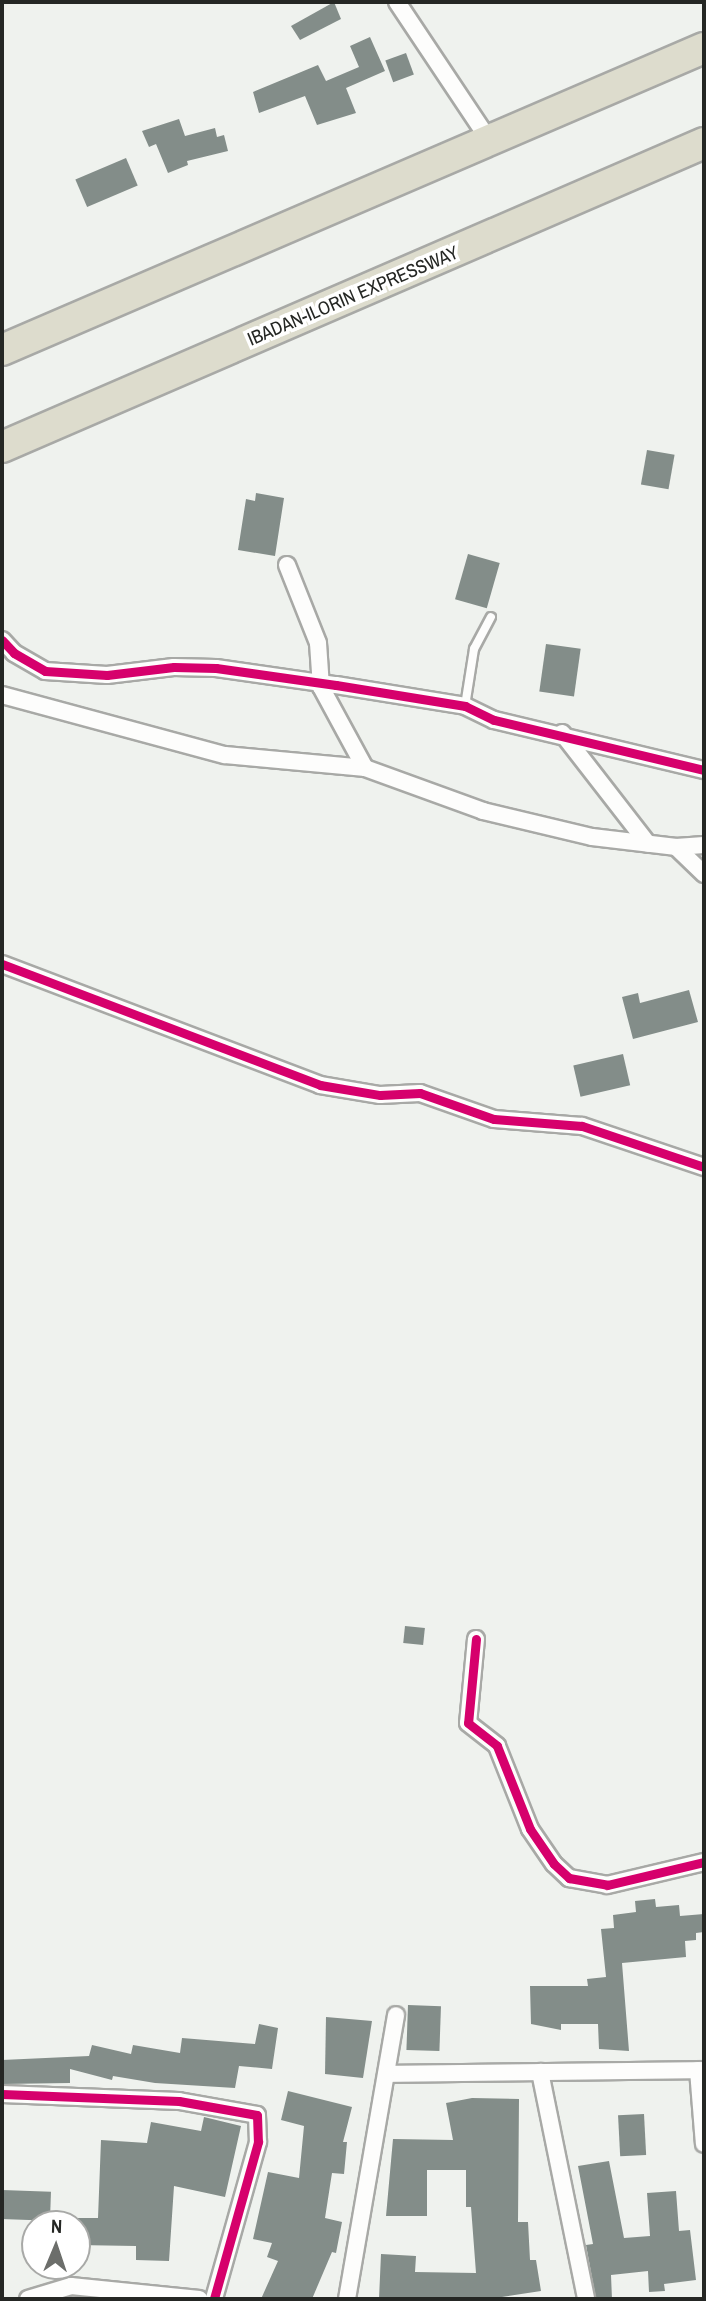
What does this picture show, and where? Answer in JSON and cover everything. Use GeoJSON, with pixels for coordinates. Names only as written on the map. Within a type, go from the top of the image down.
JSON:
{"type":"FeatureCollection","features":[{"type":"Feature","properties":{"kind":"highway"},"geometry":{"type":"LineString","coordinates":[[2,351],[491,143],[704,48]]}},
{"type":"Feature","properties":{"kind":"highway","name":"IBADAN-ILORIN EXPRESSWAY"},"geometry":{"type":"LineString","coordinates":[[2,447],[704,143]]}},
{"type":"Feature","properties":{"kind":"street"},"geometry":{"type":"LineString","coordinates":[[397,2],[491,143]]}},
{"type":"Feature","properties":{"kind":"street"},"geometry":{"type":"LineString","coordinates":[[287,565],[318,643],[321,684],[345,739],[365,768]]}},
{"type":"Feature","properties":{"kind":"street"},"geometry":{"type":"LineString","coordinates":[[2,640],[14,653],[46,671],[107,675],[174,667],[216,668],[465,706],[494,720],[562,733],[704,771]]}},
{"type":"Feature","properties":{"kind":"street"},"geometry":{"type":"LineString","coordinates":[[2,695],[225,755],[365,768],[483,811],[592,837],[676,847],[704,845]]}},
{"type":"Feature","properties":{"kind":"street"},"geometry":{"type":"LineString","coordinates":[[562,733],[648,844]]}},
{"type":"Feature","properties":{"kind":"street"},"geometry":{"type":"LineString","coordinates":[[676,847],[704,874]]}},
{"type":"Feature","properties":{"kind":"street"},"geometry":{"type":"LineString","coordinates":[[2,964],[320,1085],[380,1095],[420,1093],[494,1119],[582,1126],[704,1167]]}},
{"type":"Feature","properties":{"kind":"street"},"geometry":{"type":"LineString","coordinates":[[476,1639],[468,1723],[497,1746],[530,1829],[554,1864],[569,1878],[607,1885],[704,1862]]}},
{"type":"Feature","properties":{"kind":"street"},"geometry":{"type":"LineString","coordinates":[[347,2299],[396,2015]]}},
{"type":"Feature","properties":{"kind":"street"},"geometry":{"type":"LineString","coordinates":[[387,2074],[701,2070],[704,2144]]}},
{"type":"Feature","properties":{"kind":"street"},"geometry":{"type":"LineString","coordinates":[[540,2072],[586,2299]]}},
{"type":"Feature","properties":{"kind":"street"},"geometry":{"type":"LineString","coordinates":[[2,2094],[179,2101],[257,2115],[258,2143],[214,2299]]}},
{"type":"Feature","properties":{"kind":"street"},"geometry":{"type":"LineString","coordinates":[[28,2299],[71,2286],[199,2299]]}},
{"type":"Feature","properties":{"kind":"lane"},"geometry":{"type":"LineString","coordinates":[[465,706],[474,649],[484,623],[491,617]]}},
{"type":"Feature","properties":{"kind":"building"},"geometry":{"type":"Polygon","coordinates":[[[334,2],[341,19],[300,40],[291,26],[334,2]]]}},
{"type":"Feature","properties":{"kind":"building"},"geometry":{"type":"Polygon","coordinates":[[[370,37],[385,71],[346,88],[356,113],[317,125],[305,96],[259,113],[253,92],[318,65],[326,81],[359,67],[350,46],[370,37]]]}},
{"type":"Feature","properties":{"kind":"building"},"geometry":{"type":"Polygon","coordinates":[[[406,53],[414,75],[393,82],[385,61],[406,53]]]}},
{"type":"Feature","properties":{"kind":"building"},"geometry":{"type":"Polygon","coordinates":[[[179,119],[185,136],[215,128],[217,137],[224,135],[228,151],[187,161],[188,165],[168,173],[156,144],[149,147],[142,131],[179,119]]]}},
{"type":"Feature","properties":{"kind":"building"},"geometry":{"type":"Polygon","coordinates":[[[126,158],[138,186],[87,207],[75,179],[126,158]]]}},
{"type":"Feature","properties":{"kind":"building"},"geometry":{"type":"Polygon","coordinates":[[[647,450],[675,455],[668,489],[641,484],[647,450]]]}},
{"type":"Feature","properties":{"kind":"building"},"geometry":{"type":"Polygon","coordinates":[[[256,493],[284,498],[275,556],[238,550],[246,499],[255,501],[256,493]]]}},
{"type":"Feature","properties":{"kind":"building"},"geometry":{"type":"Polygon","coordinates":[[[468,554],[500,563],[487,608],[455,599],[468,554]]]}},
{"type":"Feature","properties":{"kind":"building"},"geometry":{"type":"Polygon","coordinates":[[[546,644],[581,649],[574,696],[539,692],[546,644]]]}},
{"type":"Feature","properties":{"kind":"building"},"geometry":{"type":"Polygon","coordinates":[[[689,990],[698,1022],[633,1039],[622,997],[638,993],[640,1003],[689,990]]]}},
{"type":"Feature","properties":{"kind":"building"},"geometry":{"type":"Polygon","coordinates":[[[623,1054],[630,1085],[581,1097],[573,1065],[623,1054]]]}},
{"type":"Feature","properties":{"kind":"building"},"geometry":{"type":"Polygon","coordinates":[[[405,1626],[425,1628],[423,1645],[403,1643],[405,1626]]]}},
{"type":"Feature","properties":{"kind":"building"},"geometry":{"type":"Polygon","coordinates":[[[655,1899],[656,1907],[679,1905],[680,1916],[704,1914],[704,1932],[696,1933],[696,1940],[685,1941],[686,1957],[622,1963],[629,2051],[599,2049],[598,2024],[561,2024],[561,2030],[531,2024],[530,1986],[588,1986],[587,1979],[606,1977],[601,1929],[614,1928],[613,1915],[636,1912],[635,1901],[655,1899]]]}},
{"type":"Feature","properties":{"kind":"building"},"geometry":{"type":"Polygon","coordinates":[[[408,2005],[441,2006],[439,2051],[406,2050],[408,2005]]]}},
{"type":"Feature","properties":{"kind":"building"},"geometry":{"type":"Polygon","coordinates":[[[326,2017],[372,2021],[363,2078],[325,2074],[326,2017]]]}},
{"type":"Feature","properties":{"kind":"building"},"geometry":{"type":"Polygon","coordinates":[[[259,2024],[278,2028],[272,2069],[239,2066],[235,2088],[155,2083],[113,2076],[112,2080],[70,2069],[70,2083],[2,2084],[2,2060],[89,2056],[92,2045],[131,2054],[133,2045],[180,2053],[182,2038],[255,2044],[259,2024]]]}},
{"type":"Feature","properties":{"kind":"building"},"geometry":{"type":"Polygon","coordinates":[[[288,2091],[352,2107],[343,2142],[347,2142],[344,2174],[332,2173],[325,2218],[342,2222],[336,2253],[332,2252],[312,2299],[261,2299],[278,2261],[267,2257],[272,2243],[253,2239],[268,2172],[299,2178],[304,2126],[281,2120],[288,2091]]]}},
{"type":"Feature","properties":{"kind":"building"},"geometry":{"type":"Polygon","coordinates":[[[472,2098],[519,2099],[518,2222],[528,2222],[530,2260],[536,2260],[541,2291],[489,2299],[379,2299],[381,2254],[416,2256],[415,2272],[476,2273],[471,2207],[466,2207],[466,2170],[427,2170],[427,2216],[386,2216],[393,2139],[453,2140],[446,2103],[472,2098]]]}},
{"type":"Feature","properties":{"kind":"building"},"geometry":{"type":"Polygon","coordinates":[[[644,2114],[646,2155],[620,2156],[618,2115],[644,2114]]]}},
{"type":"Feature","properties":{"kind":"building"},"geometry":{"type":"Polygon","coordinates":[[[204,2117],[241,2126],[225,2197],[174,2186],[169,2261],[136,2260],[136,2246],[91,2245],[91,2218],[98,2218],[101,2140],[147,2143],[151,2122],[201,2131],[204,2117]]]}},
{"type":"Feature","properties":{"kind":"building"},"geometry":{"type":"Polygon","coordinates":[[[609,2161],[624,2238],[650,2236],[647,2193],[676,2191],[679,2231],[690,2230],[696,2280],[664,2284],[665,2291],[649,2292],[648,2271],[611,2275],[612,2299],[596,2299],[586,2245],[593,2244],[578,2166],[609,2161]]]}},
{"type":"Feature","properties":{"kind":"building"},"geometry":{"type":"Polygon","coordinates":[[[2,2190],[51,2192],[50,2210],[21,2210],[21,2220],[2,2219],[2,2190]]]}},
{"type":"Feature","properties":{"kind":"cycle path"},"geometry":{"type":"LineString","coordinates":[[2,640],[14,653],[45,671],[107,675],[174,667],[216,668],[336,685],[465,706],[494,720],[704,770]]}},
{"type":"Feature","properties":{"kind":"cycle path"},"geometry":{"type":"LineString","coordinates":[[2,964],[320,1085],[380,1095],[420,1093],[494,1119],[582,1126],[704,1167]]}},
{"type":"Feature","properties":{"kind":"cycle path"},"geometry":{"type":"LineString","coordinates":[[476,1639],[468,1723],[497,1746],[530,1829],[554,1864],[569,1878],[607,1885],[704,1862]]}},
{"type":"Feature","properties":{"kind":"cycle path"},"geometry":{"type":"LineString","coordinates":[[2,2094],[179,2101],[257,2115],[258,2142],[214,2299]]}}]}
